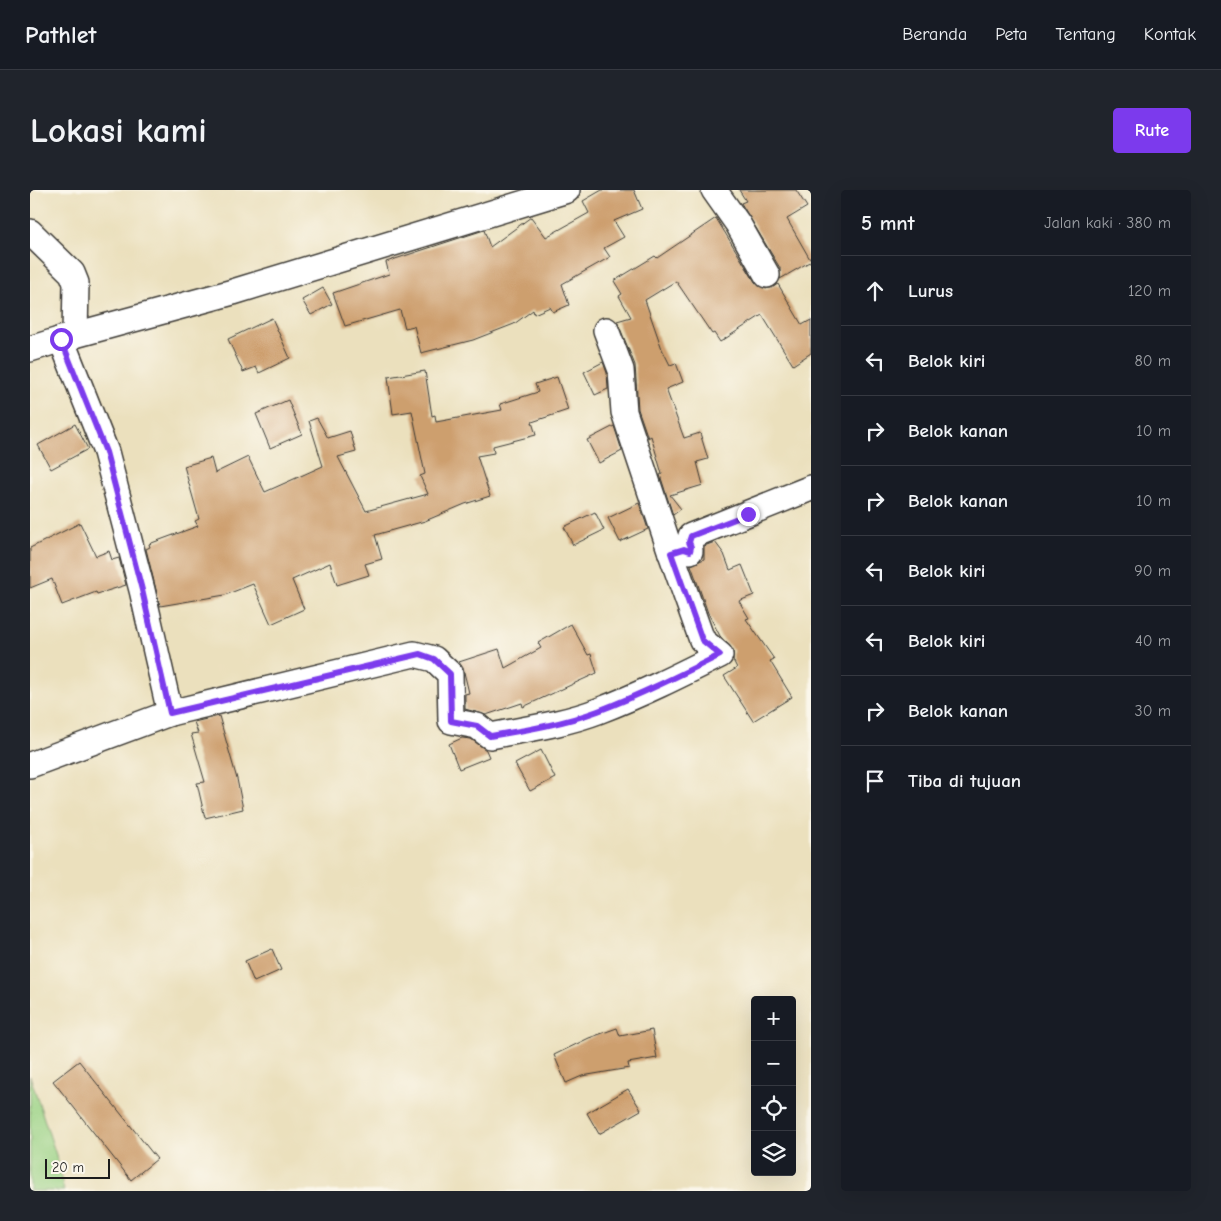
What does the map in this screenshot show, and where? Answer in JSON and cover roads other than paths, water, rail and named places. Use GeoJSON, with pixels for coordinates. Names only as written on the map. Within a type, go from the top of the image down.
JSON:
{"type":"FeatureCollection","features":[{"type":"Feature","properties":{"kind":"street"},"geometry":{"type":"LineString","coordinates":[[30,350],[68,337],[233,292],[567,190]]}},
{"type":"Feature","properties":{"kind":"street"},"geometry":{"type":"LineString","coordinates":[[714,190],[738,224],[767,275]]}},
{"type":"Feature","properties":{"kind":"street"},"geometry":{"type":"LineString","coordinates":[[30,232],[72,273],[76,283],[68,337],[106,452],[142,590],[170,713]]}},
{"type":"Feature","properties":{"kind":"street"},"geometry":{"type":"LineString","coordinates":[[30,765],[170,713],[420,654],[434,659],[450,674],[451,721],[477,726],[490,736],[543,727],[596,711],[659,685],[720,655],[702,640],[671,553],[624,412],[621,370],[606,330]]}},
{"type":"Feature","properties":{"kind":"street"},"geometry":{"type":"LineString","coordinates":[[671,553],[684,549],[690,551],[689,542],[691,536],[811,488]]}}]}
